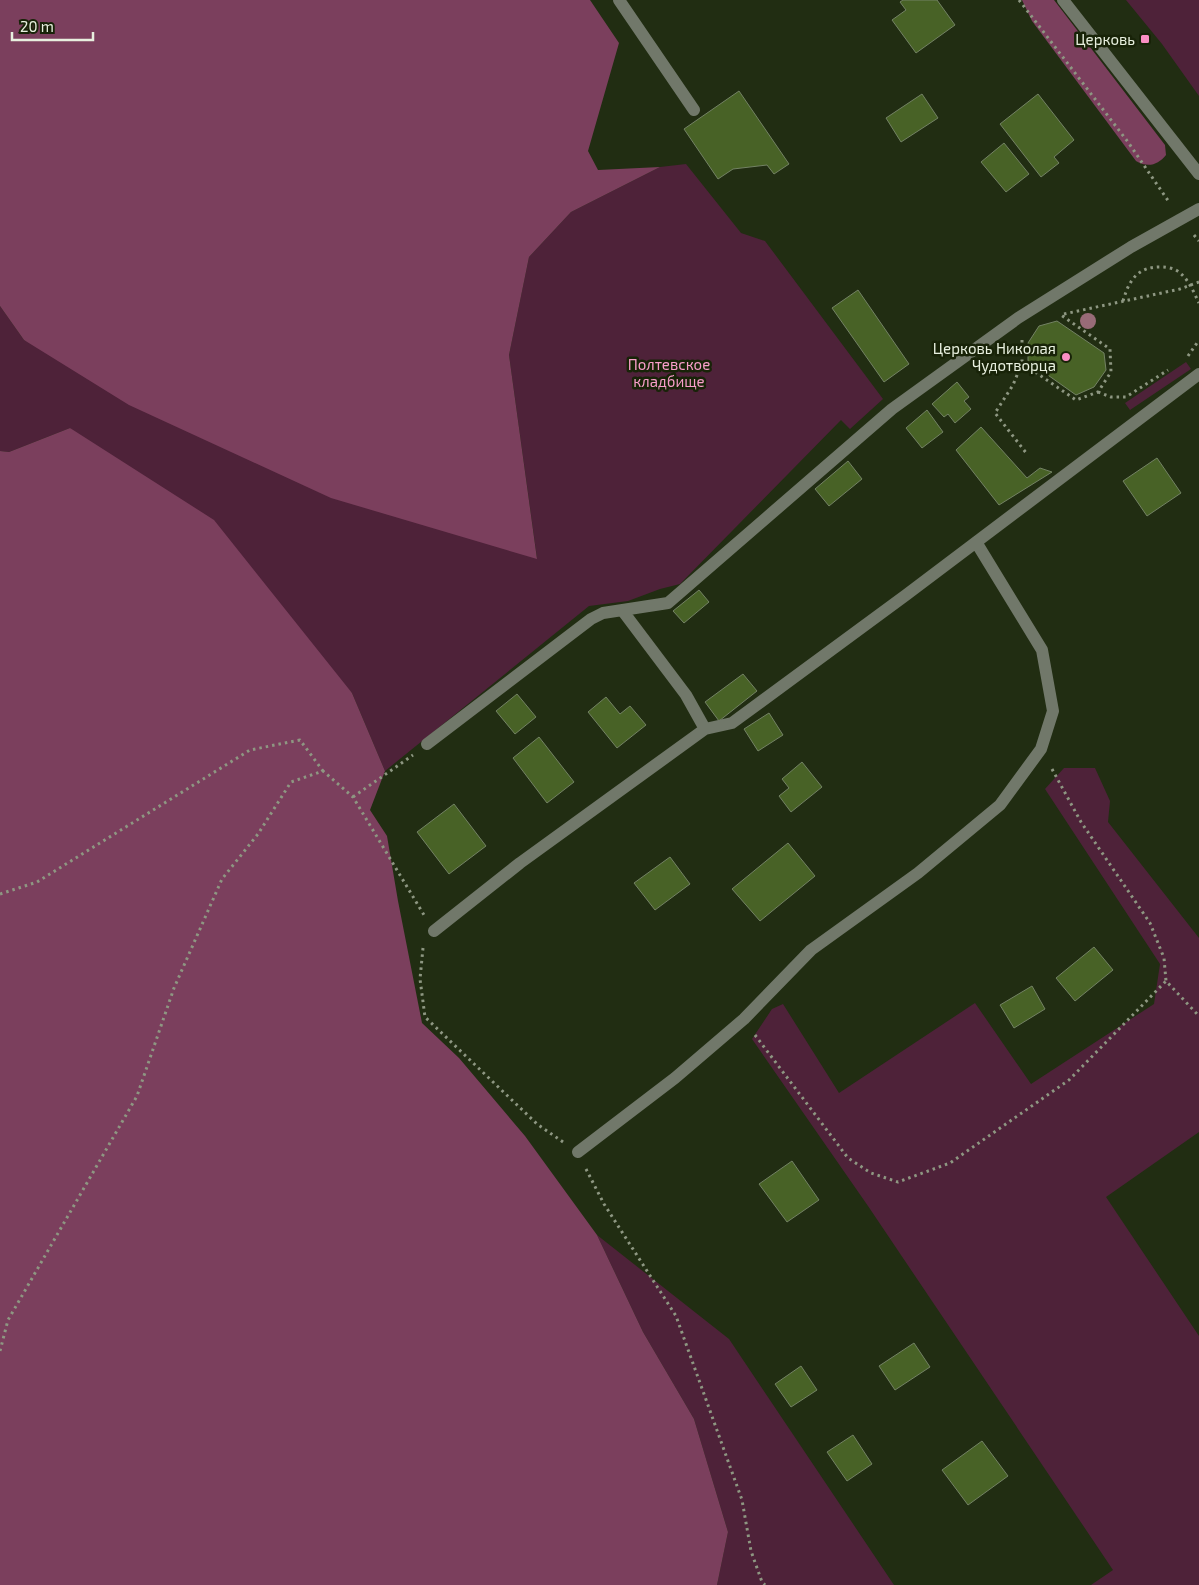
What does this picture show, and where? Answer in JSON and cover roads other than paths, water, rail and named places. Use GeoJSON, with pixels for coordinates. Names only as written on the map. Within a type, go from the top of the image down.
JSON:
{"type":"FeatureCollection","features":[{"type":"Feature","properties":{"kind":"street"},"geometry":{"type":"LineString","coordinates":[[619,0],[694,110]]}},
{"type":"Feature","properties":{"kind":"street"},"geometry":{"type":"LineString","coordinates":[[1063,0],[1199,174]]}},
{"type":"Feature","properties":{"kind":"street"},"geometry":{"type":"LineString","coordinates":[[427,744],[591,619],[603,613],[668,603],[892,409],[1018,318],[1131,247],[1199,209]]}},
{"type":"Feature","properties":{"kind":"street"},"geometry":{"type":"LineString","coordinates":[[434,931],[520,863],[705,729],[732,723],[1199,374]]}},
{"type":"Feature","properties":{"kind":"street"},"geometry":{"type":"LineString","coordinates":[[578,1152],[675,1078],[744,1019],[811,950],[918,873],[1000,805],[1041,749],[1053,711],[1042,650],[976,542]]}},
{"type":"Feature","properties":{"kind":"street"},"geometry":{"type":"LineString","coordinates":[[622,610],[686,695],[705,729]]}},
{"type":"Feature","properties":{"kind":"place","name":"Церковь"},"geometry":{"type":"Point","coordinates":[1145,39]}},
{"type":"Feature","properties":{"kind":"place","name":"Церковь Николая Чудотворца"},"geometry":{"type":"Point","coordinates":[1066,357]}},
{"type":"Feature","properties":{"kind":"park label","name":"Полтевское кладбище"},"geometry":{"type":"Point","coordinates":[669,372]}}]}
